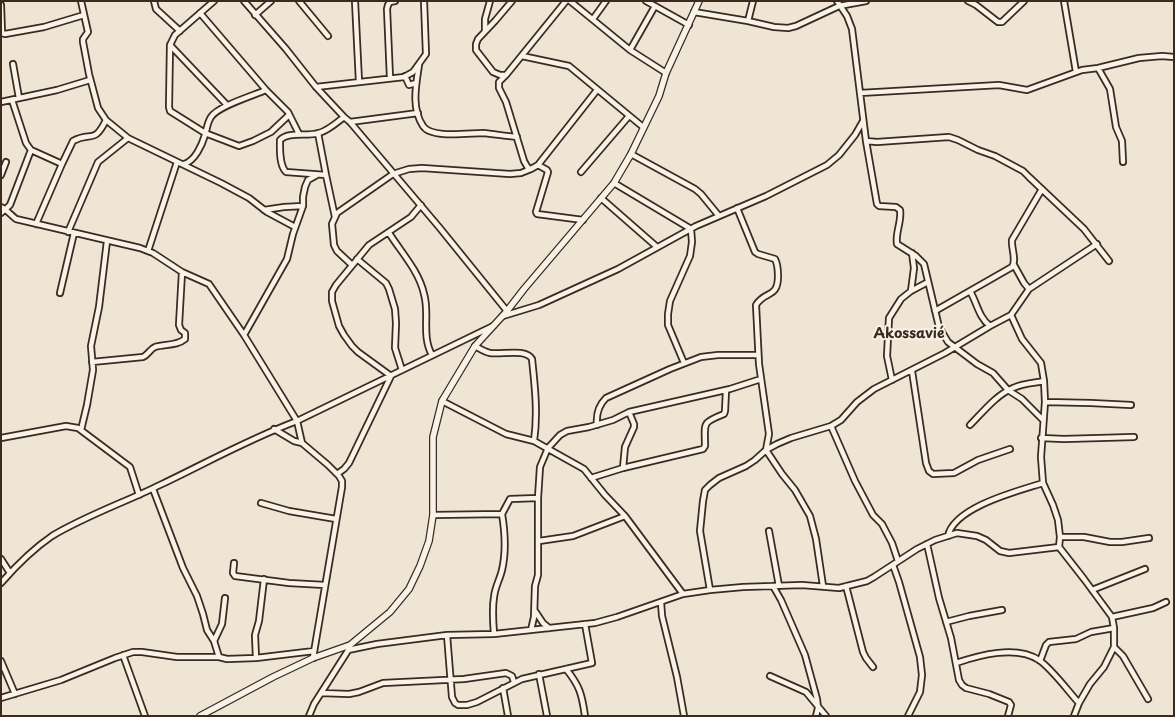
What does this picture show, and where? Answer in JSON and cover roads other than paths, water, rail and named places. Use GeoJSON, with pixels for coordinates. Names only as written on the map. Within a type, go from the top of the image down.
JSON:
{"type":"FeatureCollection","features":[{"type":"Feature","properties":{"kind":"street"},"geometry":{"type":"LineString","coordinates":[[81,1],[88,32],[83,39],[83,42],[90,80],[98,108],[106,120],[128,138],[184,164],[248,198],[264,210],[295,227]]}},
{"type":"Feature","properties":{"kind":"street"},"geometry":{"type":"LineString","coordinates":[[154,1],[156,9],[180,31]]}},
{"type":"Feature","properties":{"kind":"street"},"geometry":{"type":"LineString","coordinates":[[214,1],[175,35],[170,45],[170,110],[205,133],[239,146],[271,132],[289,115]]}},
{"type":"Feature","properties":{"kind":"street"},"geometry":{"type":"LineString","coordinates":[[244,1],[255,16],[286,49],[316,87],[350,122],[507,311]]}},
{"type":"Feature","properties":{"kind":"street"},"geometry":{"type":"LineString","coordinates":[[255,16],[271,1]]}},
{"type":"Feature","properties":{"kind":"street"},"geometry":{"type":"LineString","coordinates":[[299,1],[328,36]]}},
{"type":"Feature","properties":{"kind":"street"},"geometry":{"type":"LineString","coordinates":[[355,1],[359,82]]}},
{"type":"Feature","properties":{"kind":"street"},"geometry":{"type":"LineString","coordinates":[[390,78],[387,9],[390,2],[395,1]]}},
{"type":"Feature","properties":{"kind":"street"},"geometry":{"type":"LineString","coordinates":[[316,87],[405,76],[413,72],[426,54],[424,1]]}},
{"type":"Feature","properties":{"kind":"street"},"geometry":{"type":"LineString","coordinates":[[485,31],[485,19],[490,1]]}},
{"type":"Feature","properties":{"kind":"street"},"geometry":{"type":"LineString","coordinates":[[506,75],[500,75],[493,72],[476,50],[476,44],[478,39],[512,1]]}},
{"type":"Feature","properties":{"kind":"street"},"geometry":{"type":"LineString","coordinates":[[531,169],[528,168],[524,161],[506,102],[499,88],[499,82],[566,1]]}},
{"type":"Feature","properties":{"kind":"street"},"geometry":{"type":"LineString","coordinates":[[570,1],[630,50],[666,73]]}},
{"type":"Feature","properties":{"kind":"street"},"geometry":{"type":"LineString","coordinates":[[593,19],[606,1]]}},
{"type":"Feature","properties":{"kind":"street"},"geometry":{"type":"LineString","coordinates":[[646,1],[689,24]]}},
{"type":"Feature","properties":{"kind":"street"},"geometry":{"type":"LineString","coordinates":[[309,716],[314,704],[349,648],[390,612],[409,589],[420,566],[429,541],[432,514],[433,437],[442,401],[475,346],[502,317],[614,183],[631,154],[659,96],[666,73],[699,1]]}},
{"type":"Feature","properties":{"kind":"street"},"geometry":{"type":"LineString","coordinates":[[748,21],[753,1]]}},
{"type":"Feature","properties":{"kind":"street"},"geometry":{"type":"LineString","coordinates":[[694,12],[774,27],[788,28],[796,26],[838,3],[866,1]]}},
{"type":"Feature","properties":{"kind":"street"},"geometry":{"type":"LineString","coordinates":[[968,1],[976,5],[998,22],[1002,22],[1024,1]]}},
{"type":"Feature","properties":{"kind":"street"},"geometry":{"type":"LineString","coordinates":[[1064,1],[1076,72]]}},
{"type":"Feature","properties":{"kind":"street"},"geometry":{"type":"LineString","coordinates":[[838,3],[847,16],[852,29],[866,141],[877,204],[879,206],[896,207],[900,210],[901,215],[896,239],[897,244],[912,253],[924,264],[939,327],[948,342],[977,364],[993,373],[1008,390],[1022,399],[1043,420]]}},
{"type":"Feature","properties":{"kind":"street"},"geometry":{"type":"LineString","coordinates":[[1,6],[2,33],[5,34],[44,27],[84,15]]}},
{"type":"Feature","properties":{"kind":"street"},"geometry":{"type":"LineString","coordinates":[[630,50],[655,6]]}},
{"type":"Feature","properties":{"kind":"street"},"geometry":{"type":"LineString","coordinates":[[200,13],[289,115],[299,134]]}},
{"type":"Feature","properties":{"kind":"street"},"geometry":{"type":"LineString","coordinates":[[170,45],[227,106]]}},
{"type":"Feature","properties":{"kind":"street"},"geometry":{"type":"LineString","coordinates":[[522,56],[569,66],[643,127]]}},
{"type":"Feature","properties":{"kind":"street"},"geometry":{"type":"LineString","coordinates":[[860,93],[999,85],[1027,90],[1076,72],[1139,58],[1162,56],[1174,57]]}},
{"type":"Feature","properties":{"kind":"street"},"geometry":{"type":"LineString","coordinates":[[13,64],[19,98]]}},
{"type":"Feature","properties":{"kind":"street"},"geometry":{"type":"LineString","coordinates":[[419,65],[416,82],[416,103],[423,126],[432,131],[446,134],[482,133],[517,137]]}},
{"type":"Feature","properties":{"kind":"street"},"geometry":{"type":"LineString","coordinates":[[1098,68],[1110,89],[1116,127],[1122,141],[1124,162]]}},
{"type":"Feature","properties":{"kind":"street"},"geometry":{"type":"LineString","coordinates":[[405,76],[409,85],[416,82]]}},
{"type":"Feature","properties":{"kind":"street"},"geometry":{"type":"LineString","coordinates":[[1,102],[57,90],[90,80]]}},
{"type":"Feature","properties":{"kind":"street"},"geometry":{"type":"LineString","coordinates":[[184,164],[189,163],[192,160],[205,133],[207,123],[215,112],[266,90]]}},
{"type":"Feature","properties":{"kind":"street"},"geometry":{"type":"LineString","coordinates":[[352,265],[337,251],[334,245],[332,224],[337,213],[393,174],[409,169],[422,168],[510,174],[521,173],[531,169],[538,165],[597,90]]}},
{"type":"Feature","properties":{"kind":"street"},"geometry":{"type":"LineString","coordinates":[[12,100],[23,138],[31,150],[62,164]]}},
{"type":"Feature","properties":{"kind":"street"},"geometry":{"type":"LineString","coordinates":[[350,122],[418,113]]}},
{"type":"Feature","properties":{"kind":"street"},"geometry":{"type":"LineString","coordinates":[[581,172],[629,116]]}},
{"type":"Feature","properties":{"kind":"street"},"geometry":{"type":"LineString","coordinates":[[326,175],[289,173],[283,169],[280,156],[280,140],[284,137],[299,134],[306,136],[318,133],[327,129],[344,117]]}},
{"type":"Feature","properties":{"kind":"street"},"geometry":{"type":"LineString","coordinates":[[36,224],[73,141],[96,135],[102,129],[106,120]]}},
{"type":"Feature","properties":{"kind":"street"},"geometry":{"type":"LineString","coordinates":[[502,317],[539,305],[618,269],[691,229],[827,165],[839,155],[864,121]]}},
{"type":"Feature","properties":{"kind":"street"},"geometry":{"type":"LineString","coordinates":[[318,133],[336,217]]}},
{"type":"Feature","properties":{"kind":"street"},"geometry":{"type":"LineString","coordinates":[[866,141],[877,142],[953,137],[1007,162],[1023,171],[1071,215],[1097,244],[1109,261]]}},
{"type":"Feature","properties":{"kind":"street"},"geometry":{"type":"LineString","coordinates":[[60,293],[71,232],[98,162],[128,138]]}},
{"type":"Feature","properties":{"kind":"street"},"geometry":{"type":"LineString","coordinates":[[1,212],[6,210],[10,205],[31,150]]}},
{"type":"Feature","properties":{"kind":"street"},"geometry":{"type":"LineString","coordinates":[[631,154],[695,189],[719,216]]}},
{"type":"Feature","properties":{"kind":"street"},"geometry":{"type":"LineString","coordinates":[[1,175],[6,162]]}},
{"type":"Feature","properties":{"kind":"street"},"geometry":{"type":"LineString","coordinates":[[148,251],[177,162]]}},
{"type":"Feature","properties":{"kind":"street"},"geometry":{"type":"LineString","coordinates":[[538,165],[548,172],[536,212],[537,214],[583,220]]}},
{"type":"Feature","properties":{"kind":"street"},"geometry":{"type":"LineString","coordinates":[[244,335],[287,259],[295,227],[303,206],[306,183],[317,174]]}},
{"type":"Feature","properties":{"kind":"street"},"geometry":{"type":"LineString","coordinates":[[614,183],[691,229]]}},
{"type":"Feature","properties":{"kind":"street"},"geometry":{"type":"LineString","coordinates":[[1029,289],[1014,265],[1012,240],[1042,189]]}},
{"type":"Feature","properties":{"kind":"street"},"geometry":{"type":"LineString","coordinates":[[601,198],[657,247]]}},
{"type":"Feature","properties":{"kind":"street"},"geometry":{"type":"LineString","coordinates":[[264,210],[303,206]]}},
{"type":"Feature","properties":{"kind":"street"},"geometry":{"type":"LineString","coordinates":[[391,376],[355,349],[339,326],[332,301],[332,292],[369,245],[411,217],[421,206]]}},
{"type":"Feature","properties":{"kind":"street"},"geometry":{"type":"LineString","coordinates":[[1,207],[16,219],[140,248],[148,251],[182,272],[209,284],[244,335],[297,421],[302,443]]}},
{"type":"Feature","properties":{"kind":"street"},"geometry":{"type":"LineString","coordinates":[[736,208],[755,252],[776,259],[777,263],[778,285],[774,291],[756,305],[760,379],[769,434],[766,450],[795,490],[810,516],[816,539],[823,586]]}},
{"type":"Feature","properties":{"kind":"street"},"geometry":{"type":"LineString","coordinates":[[684,363],[668,325],[668,314],[670,301],[690,256],[692,242],[691,229]]}},
{"type":"Feature","properties":{"kind":"street"},"geometry":{"type":"LineString","coordinates":[[389,232],[412,266],[424,294],[426,304],[425,327],[429,350],[432,355]]}},
{"type":"Feature","properties":{"kind":"street"},"geometry":{"type":"LineString","coordinates":[[80,430],[87,405],[93,370],[90,346],[99,307],[107,241]]}},
{"type":"Feature","properties":{"kind":"street"},"geometry":{"type":"LineString","coordinates":[[710,590],[700,531],[705,490],[710,485],[719,478],[746,466],[766,450],[791,438],[831,426],[841,420],[857,402],[874,389],[955,347],[1011,315],[1029,289],[1097,244]]}},
{"type":"Feature","properties":{"kind":"street"},"geometry":{"type":"LineString","coordinates":[[912,253],[914,268],[912,291]]}},
{"type":"Feature","properties":{"kind":"street"},"geometry":{"type":"LineString","coordinates":[[357,259],[386,283],[389,289],[395,316],[395,348],[402,370]]}},
{"type":"Feature","properties":{"kind":"street"},"geometry":{"type":"LineString","coordinates":[[935,311],[1014,265]]}},
{"type":"Feature","properties":{"kind":"street"},"geometry":{"type":"LineString","coordinates":[[92,362],[143,358],[155,348],[181,343],[185,339],[185,333],[181,330],[179,325],[182,272]]}},
{"type":"Feature","properties":{"kind":"street"},"geometry":{"type":"LineString","coordinates":[[892,380],[887,356],[888,320],[901,300],[912,291],[928,282]]}},
{"type":"Feature","properties":{"kind":"street"},"geometry":{"type":"LineString","coordinates":[[970,291],[981,316],[990,326]]}},
{"type":"Feature","properties":{"kind":"street"},"geometry":{"type":"LineString","coordinates":[[1011,315],[1022,339],[1041,364],[1044,381],[1045,402],[1041,438],[1043,483],[1058,520],[1060,537],[1059,547],[1112,617],[1114,628],[1114,647],[1104,667],[1090,684],[1079,703],[1074,716]]}},
{"type":"Feature","properties":{"kind":"street"},"geometry":{"type":"LineString","coordinates":[[1,583],[27,555],[52,537],[78,522],[153,489],[274,429],[297,421],[493,326]]}},
{"type":"Feature","properties":{"kind":"street"},"geometry":{"type":"LineString","coordinates":[[475,346],[490,353],[527,354],[532,359],[536,410],[534,441]]}},
{"type":"Feature","properties":{"kind":"street"},"geometry":{"type":"LineString","coordinates":[[597,424],[598,411],[606,398],[684,363],[701,357],[718,355],[758,355]]}},
{"type":"Feature","properties":{"kind":"street"},"geometry":{"type":"LineString","coordinates":[[912,370],[926,463],[929,471],[933,474],[954,473],[978,460],[1010,449]]}},
{"type":"Feature","properties":{"kind":"street"},"geometry":{"type":"LineString","coordinates":[[337,474],[349,463],[391,376]]}},
{"type":"Feature","properties":{"kind":"street"},"geometry":{"type":"LineString","coordinates":[[531,630],[533,623],[535,586],[539,569],[538,498],[540,468],[548,448],[560,435],[567,431],[613,420],[628,412],[726,390],[760,379]]}},
{"type":"Feature","properties":{"kind":"street"},"geometry":{"type":"LineString","coordinates":[[970,425],[988,406],[1008,390],[1020,385],[1044,381]]}},
{"type":"Feature","properties":{"kind":"street"},"geometry":{"type":"LineString","coordinates":[[591,478],[623,468],[703,449],[705,446],[705,425],[707,421],[724,414],[726,390]]}},
{"type":"Feature","properties":{"kind":"street"},"geometry":{"type":"LineString","coordinates":[[442,401],[506,434],[534,441],[584,469],[605,495],[625,516],[683,594]]}},
{"type":"Feature","properties":{"kind":"street"},"geometry":{"type":"LineString","coordinates":[[1045,402],[1131,405]]}},
{"type":"Feature","properties":{"kind":"street"},"geometry":{"type":"LineString","coordinates":[[623,468],[625,447],[634,427],[628,412]]}},
{"type":"Feature","properties":{"kind":"street"},"geometry":{"type":"LineString","coordinates":[[1,438],[66,426],[74,427],[130,467],[139,495]]}},
{"type":"Feature","properties":{"kind":"street"},"geometry":{"type":"LineString","coordinates":[[831,426],[855,481],[873,515],[882,524],[892,543],[898,561]]}},
{"type":"Feature","properties":{"kind":"street"},"geometry":{"type":"LineString","coordinates":[[274,429],[294,441],[302,443],[328,465],[342,481],[313,658]]}},
{"type":"Feature","properties":{"kind":"street"},"geometry":{"type":"LineString","coordinates":[[1041,438],[1064,439],[1134,437]]}},
{"type":"Feature","properties":{"kind":"street"},"geometry":{"type":"LineString","coordinates":[[948,536],[951,526],[956,520],[989,501],[1043,483]]}},
{"type":"Feature","properties":{"kind":"street"},"geometry":{"type":"LineString","coordinates":[[153,489],[182,568],[199,602],[207,630],[214,641],[219,657]]}},
{"type":"Feature","properties":{"kind":"street"},"geometry":{"type":"LineString","coordinates":[[494,634],[494,596],[502,570],[503,560],[504,540],[502,514],[510,499],[538,498]]}},
{"type":"Feature","properties":{"kind":"street"},"geometry":{"type":"LineString","coordinates":[[261,503],[336,519]]}},
{"type":"Feature","properties":{"kind":"street"},"geometry":{"type":"LineString","coordinates":[[432,514],[502,514]]}},
{"type":"Feature","properties":{"kind":"street"},"geometry":{"type":"LineString","coordinates":[[539,541],[573,536],[625,516]]}},
{"type":"Feature","properties":{"kind":"street"},"geometry":{"type":"LineString","coordinates":[[769,531],[779,586]]}},
{"type":"Feature","properties":{"kind":"street"},"geometry":{"type":"LineString","coordinates":[[200,716],[273,677],[313,658],[349,648],[447,635],[494,634],[585,624],[617,617],[683,594],[710,590],[743,587],[802,585],[832,588],[846,586],[870,579],[917,548],[957,533],[977,536],[986,540],[1000,551],[1009,553],[1059,547]]}},
{"type":"Feature","properties":{"kind":"street"},"geometry":{"type":"LineString","coordinates":[[1060,537],[1084,537],[1110,542],[1122,542],[1149,538]]}},
{"type":"Feature","properties":{"kind":"street"},"geometry":{"type":"LineString","coordinates":[[927,544],[959,680],[966,688],[989,694],[1010,702],[1011,705],[1008,716]]}},
{"type":"Feature","properties":{"kind":"street"},"geometry":{"type":"LineString","coordinates":[[1,559],[10,573]]}},
{"type":"Feature","properties":{"kind":"street"},"geometry":{"type":"LineString","coordinates":[[234,563],[233,573],[235,576],[289,584],[326,585]]}},
{"type":"Feature","properties":{"kind":"street"},"geometry":{"type":"LineString","coordinates":[[893,565],[920,657],[922,675],[920,692],[908,716]]}},
{"type":"Feature","properties":{"kind":"street"},"geometry":{"type":"LineString","coordinates":[[1092,590],[1145,569]]}},
{"type":"Feature","properties":{"kind":"street"},"geometry":{"type":"LineString","coordinates":[[256,658],[255,635],[259,621],[264,580]]}},
{"type":"Feature","properties":{"kind":"street"},"geometry":{"type":"LineString","coordinates":[[773,586],[782,600],[810,670],[818,708],[816,716]]}},
{"type":"Feature","properties":{"kind":"street"},"geometry":{"type":"LineString","coordinates":[[846,586],[863,652],[873,667]]}},
{"type":"Feature","properties":{"kind":"street"},"geometry":{"type":"LineString","coordinates":[[214,641],[222,624],[225,598]]}},
{"type":"Feature","properties":{"kind":"street"},"geometry":{"type":"LineString","coordinates":[[661,602],[662,616],[677,677],[684,716]]}},
{"type":"Feature","properties":{"kind":"street"},"geometry":{"type":"LineString","coordinates":[[1112,617],[1153,608],[1166,602]]}},
{"type":"Feature","properties":{"kind":"street"},"geometry":{"type":"LineString","coordinates":[[534,609],[542,623],[549,628]]}},
{"type":"Feature","properties":{"kind":"street"},"geometry":{"type":"LineString","coordinates":[[946,622],[1002,610]]}},
{"type":"Feature","properties":{"kind":"street"},"geometry":{"type":"LineString","coordinates":[[447,635],[452,697],[458,705],[468,705],[522,679],[592,663],[585,624]]}},
{"type":"Feature","properties":{"kind":"street"},"geometry":{"type":"LineString","coordinates":[[1040,661],[1046,645],[1049,642],[1076,639],[1091,632],[1114,628]]}},
{"type":"Feature","properties":{"kind":"street"},"geometry":{"type":"LineString","coordinates":[[1114,647],[1123,656],[1148,700]]}},
{"type":"Feature","properties":{"kind":"street"},"geometry":{"type":"LineString","coordinates":[[1,698],[61,680],[133,652],[177,657],[219,657],[227,659],[256,658],[314,651]]}},
{"type":"Feature","properties":{"kind":"street"},"geometry":{"type":"LineString","coordinates":[[956,663],[982,656],[1020,652],[1040,661],[1079,703]]}},
{"type":"Feature","properties":{"kind":"street"},"geometry":{"type":"LineString","coordinates":[[123,655],[145,716]]}},
{"type":"Feature","properties":{"kind":"street"},"geometry":{"type":"LineString","coordinates":[[1,661],[15,694]]}},
{"type":"Feature","properties":{"kind":"street"},"geometry":{"type":"LineString","coordinates":[[566,669],[574,678],[580,690],[586,716]]}},
{"type":"Feature","properties":{"kind":"street"},"geometry":{"type":"LineString","coordinates":[[321,693],[350,694],[383,683],[488,677],[506,673],[512,676],[514,682]]}},
{"type":"Feature","properties":{"kind":"street"},"geometry":{"type":"LineString","coordinates":[[539,674],[547,716]]}},
{"type":"Feature","properties":{"kind":"street"},"geometry":{"type":"LineString","coordinates":[[770,676],[806,692],[826,716]]}},
{"type":"Feature","properties":{"kind":"street"},"geometry":{"type":"LineString","coordinates":[[503,688],[508,716]]}},
{"type":"Feature","properties":{"kind":"district","name":"Akossavié"},"geometry":{"type":"Point","coordinates":[909,334]}}]}
